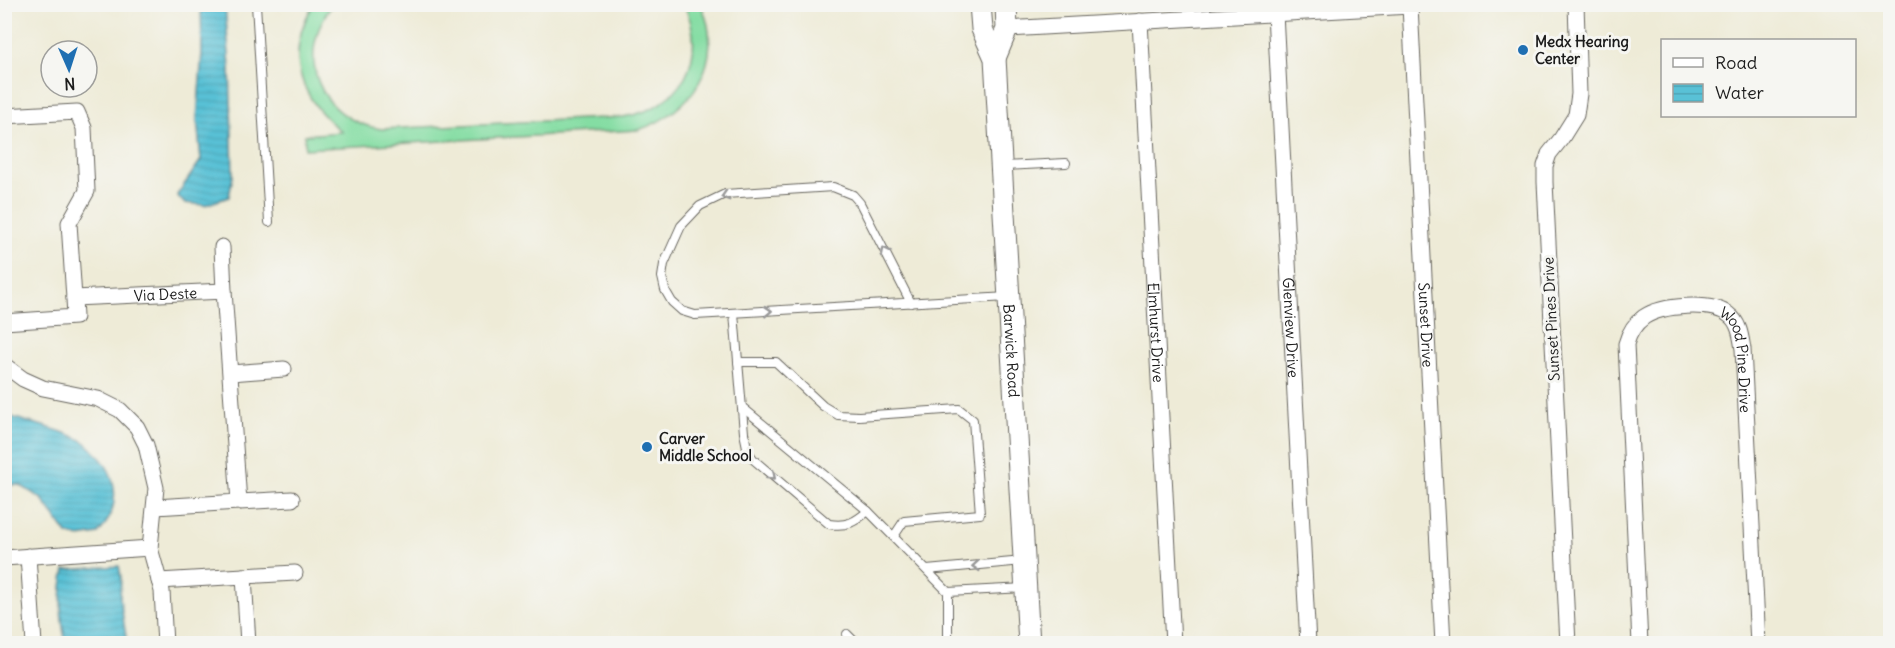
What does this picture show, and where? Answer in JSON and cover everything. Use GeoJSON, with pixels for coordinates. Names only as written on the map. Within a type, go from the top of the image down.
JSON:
{"type":"FeatureCollection","features":[{"type":"Feature","properties":{"kind":"street","name":"Barwick Road"},"geometry":{"type":"LineString","coordinates":[[980,4],[981,29],[995,58],[1029,644]]}},
{"type":"Feature","properties":{"kind":"street","name":"Barwick Road"},"geometry":{"type":"LineString","coordinates":[[995,58],[1007,29],[1006,4]]}},
{"type":"Feature","properties":{"kind":"street","name":"Sunset Pines Drive"},"geometry":{"type":"LineString","coordinates":[[1568,644],[1545,166],[1549,154],[1576,115],[1579,94],[1576,4]]}},
{"type":"Feature","properties":{"kind":"street"},"geometry":{"type":"LineString","coordinates":[[1007,29],[1410,6]]}},
{"type":"Feature","properties":{"kind":"street","name":"Sunset Drive"},"geometry":{"type":"LineString","coordinates":[[1410,6],[1443,644]]}},
{"type":"Feature","properties":{"kind":"street","name":"Glenview Drive"},"geometry":{"type":"LineString","coordinates":[[1275,13],[1308,644]]}},
{"type":"Feature","properties":{"kind":"street","name":"Elmhurst Drive"},"geometry":{"type":"LineString","coordinates":[[1140,21],[1173,644]]}},
{"type":"Feature","properties":{"kind":"street"},"geometry":{"type":"LineString","coordinates":[[4,116],[77,112],[84,129],[87,191],[69,223],[75,317],[4,322]]}},
{"type":"Feature","properties":{"kind":"street"},"geometry":{"type":"LineString","coordinates":[[222,247],[239,502]]}},
{"type":"Feature","properties":{"kind":"street","name":"Via Deste"},"geometry":{"type":"LineString","coordinates":[[74,298],[224,291]]}},
{"type":"Feature","properties":{"kind":"street","name":"Wood Pine Drive"},"geometry":{"type":"LineString","coordinates":[[1640,644],[1626,344],[1635,324],[1653,313],[1697,306],[1730,315],[1738,327],[1743,349],[1758,644]]}},
{"type":"Feature","properties":{"kind":"street"},"geometry":{"type":"LineString","coordinates":[[4,365],[22,380],[42,388],[98,399],[120,410],[137,428],[146,445],[154,471],[156,507],[150,548],[162,591],[165,644]]}},
{"type":"Feature","properties":{"kind":"street"},"geometry":{"type":"LineString","coordinates":[[231,374],[284,369]]}},
{"type":"Feature","properties":{"kind":"street"},"geometry":{"type":"LineString","coordinates":[[156,507],[292,499]]}},
{"type":"Feature","properties":{"kind":"street"},"geometry":{"type":"LineString","coordinates":[[4,558],[150,548]]}},
{"type":"Feature","properties":{"kind":"street"},"geometry":{"type":"LineString","coordinates":[[28,556],[34,644]]}},
{"type":"Feature","properties":{"kind":"street"},"geometry":{"type":"LineString","coordinates":[[159,580],[295,573]]}},
{"type":"Feature","properties":{"kind":"street"},"geometry":{"type":"LineString","coordinates":[[243,576],[248,644]]}},
{"type":"Feature","properties":{"kind":"lane"},"geometry":{"type":"LineString","coordinates":[[256,4],[269,222]]}},
{"type":"Feature","properties":{"kind":"lane"},"geometry":{"type":"LineString","coordinates":[[1001,166],[1066,163]]}},
{"type":"Feature","properties":{"kind":"lane"},"geometry":{"type":"LineString","coordinates":[[911,303],[866,212],[853,195],[833,187],[725,194],[700,206],[681,226],[664,264],[662,277],[665,290],[672,302],[682,310],[695,315],[911,303],[1009,297]]}},
{"type":"Feature","properties":{"kind":"lane"},"geometry":{"type":"LineString","coordinates":[[734,313],[748,452],[754,460],[829,524],[842,526],[854,522],[868,511]]}},
{"type":"Feature","properties":{"kind":"lane"},"geometry":{"type":"LineString","coordinates":[[738,362],[776,362],[823,406],[838,415],[860,416],[959,409],[973,420],[980,514],[904,521],[894,536]]}},
{"type":"Feature","properties":{"kind":"lane"},"geometry":{"type":"LineString","coordinates":[[742,407],[868,511],[948,592],[948,644]]}},
{"type":"Feature","properties":{"kind":"lane"},"geometry":{"type":"LineString","coordinates":[[927,570],[1024,561]]}},
{"type":"Feature","properties":{"kind":"lane"},"geometry":{"type":"LineString","coordinates":[[948,592],[1026,588]]}},
{"type":"Feature","properties":{"kind":"lane"},"geometry":{"type":"LineString","coordinates":[[847,634],[857,644]]}},
{"type":"Feature","properties":{"kind":"green space"},"geometry":{"type":"Polygon","coordinates":[[[313,5],[332,5],[321,25],[315,44],[314,64],[319,82],[328,99],[341,113],[359,123],[381,129],[623,117],[643,112],[674,92],[685,78],[691,61],[693,43],[691,24],[684,5],[701,5],[708,25],[710,45],[707,64],[700,82],[689,97],[657,122],[638,130],[305,149],[305,135],[342,132],[315,105],[300,74],[299,41],[304,23],[313,5]]]}},
{"type":"Feature","properties":{"kind":"water"},"geometry":{"type":"Polygon","coordinates":[[[201,5],[225,5],[230,67],[233,176],[229,197],[205,205],[184,203],[177,195],[201,160],[197,119],[202,52],[201,5]]]}},
{"type":"Feature","properties":{"kind":"water"},"geometry":{"type":"Polygon","coordinates":[[[5,410],[12,417],[60,431],[78,439],[88,445],[103,462],[113,482],[114,503],[106,524],[98,534],[79,537],[67,534],[42,499],[20,485],[5,485],[5,410]]]}},
{"type":"Feature","properties":{"kind":"water"},"geometry":{"type":"Polygon","coordinates":[[[119,566],[120,598],[127,643],[66,643],[61,606],[65,570],[119,566]]]}},
{"type":"Feature","properties":{"kind":"place","name":"Medx Hearing Center"},"geometry":{"type":"Point","coordinates":[1523,50]}},
{"type":"Feature","properties":{"kind":"place","name":"Carver Middle School"},"geometry":{"type":"Point","coordinates":[647,447]}}]}
